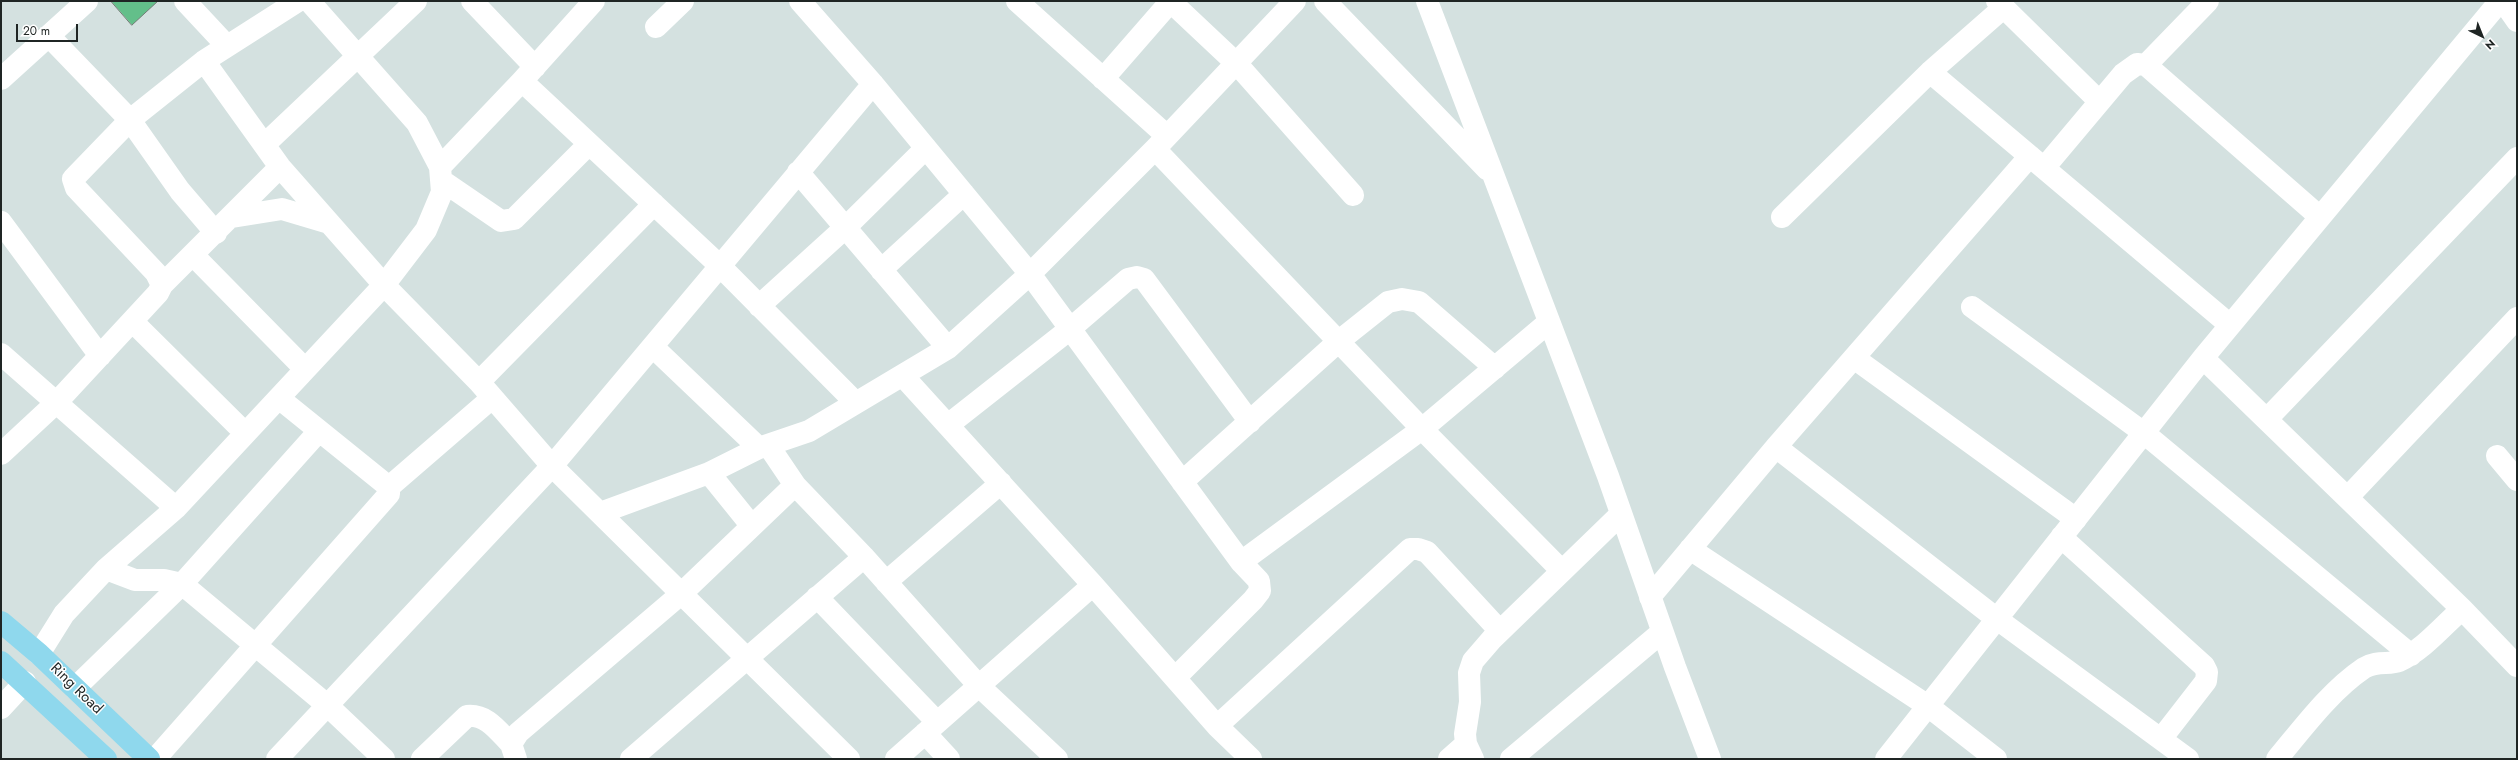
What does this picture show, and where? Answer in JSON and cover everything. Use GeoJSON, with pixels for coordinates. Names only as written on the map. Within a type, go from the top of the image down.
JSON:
{"type":"FeatureCollection","features":[{"type":"Feature","properties":{"kind":"main road","name":"Ring Road"},"geometry":{"type":"LineString","coordinates":[[1,622],[39,654],[149,759]]}},
{"type":"Feature","properties":{"kind":"main road","name":"Ring Road"},"geometry":{"type":"LineString","coordinates":[[1,662],[25,682],[106,759]]}},
{"type":"Feature","properties":{"kind":"street"},"geometry":{"type":"LineString","coordinates":[[4,71],[49,36],[87,1]]}},
{"type":"Feature","properties":{"kind":"street"},"geometry":{"type":"LineString","coordinates":[[185,1],[227,46]]}},
{"type":"Feature","properties":{"kind":"street"},"geometry":{"type":"LineString","coordinates":[[162,284],[156,272],[76,188],[73,179],[130,120],[204,61],[298,1]]}},
{"type":"Feature","properties":{"kind":"street"},"geometry":{"type":"LineString","coordinates":[[39,654],[64,614],[106,569],[176,508],[280,399],[305,369],[384,285],[426,230],[442,192],[440,173],[417,123],[360,56],[309,1]]}},
{"type":"Feature","properties":{"kind":"street"},"geometry":{"type":"LineString","coordinates":[[264,145],[360,56],[416,1]]}},
{"type":"Feature","properties":{"kind":"street"},"geometry":{"type":"LineString","coordinates":[[472,1],[528,74],[589,144],[719,265],[854,402]]}},
{"type":"Feature","properties":{"kind":"street"},"geometry":{"type":"LineString","coordinates":[[440,173],[594,1]]}},
{"type":"Feature","properties":{"kind":"street"},"geometry":{"type":"LineString","coordinates":[[656,27],[683,1]]}},
{"type":"Feature","properties":{"kind":"street"},"geometry":{"type":"LineString","coordinates":[[1017,1],[1104,79],[1339,342],[1562,571]]}},
{"type":"Feature","properties":{"kind":"street"},"geometry":{"type":"LineString","coordinates":[[1104,79],[1170,1],[1237,64],[1353,195]]}},
{"type":"Feature","properties":{"kind":"street"},"geometry":{"type":"LineString","coordinates":[[600,513],[709,473],[763,446],[809,431],[854,402],[903,376],[948,348],[1030,274],[1161,143],[1295,1]]}},
{"type":"Feature","properties":{"kind":"street"},"geometry":{"type":"LineString","coordinates":[[1325,1],[1494,176]]}},
{"type":"Feature","properties":{"kind":"street"},"geometry":{"type":"LineString","coordinates":[[1427,1],[1621,514],[1662,632],[1710,759]]}},
{"type":"Feature","properties":{"kind":"street"},"geometry":{"type":"LineString","coordinates":[[2146,65],[2208,1]]}},
{"type":"Feature","properties":{"kind":"street"},"geometry":{"type":"LineString","coordinates":[[1886,759],[2203,358],[2501,1],[2517,21]]}},
{"type":"Feature","properties":{"kind":"street"},"geometry":{"type":"LineString","coordinates":[[806,3],[1030,274],[1241,562],[1259,581],[1260,591],[1175,678]]}},
{"type":"Feature","properties":{"kind":"street"},"geometry":{"type":"LineString","coordinates":[[1782,217],[2000,4],[2099,101]]}},
{"type":"Feature","properties":{"kind":"street"},"geometry":{"type":"LineString","coordinates":[[49,36],[130,120],[180,191],[216,233]]}},
{"type":"Feature","properties":{"kind":"street"},"geometry":{"type":"LineString","coordinates":[[204,61],[280,167],[384,285],[486,390],[552,466],[849,759]]}},
{"type":"Feature","properties":{"kind":"street"},"geometry":{"type":"LineString","coordinates":[[1650,597],[1776,447],[1854,358],[2037,162],[2099,101],[2123,74],[2136,64],[2146,65],[2320,217]]}},
{"type":"Feature","properties":{"kind":"street"},"geometry":{"type":"LineString","coordinates":[[1930,72],[2230,326]]}},
{"type":"Feature","properties":{"kind":"street"},"geometry":{"type":"LineString","coordinates":[[277,759],[552,466],[653,347],[719,265],[873,84]]}},
{"type":"Feature","properties":{"kind":"street"},"geometry":{"type":"LineString","coordinates":[[440,173],[502,221],[514,219],[589,144]]}},
{"type":"Feature","properties":{"kind":"street"},"geometry":{"type":"LineString","coordinates":[[759,306],[846,227],[926,148]]}},
{"type":"Feature","properties":{"kind":"street"},"geometry":{"type":"LineString","coordinates":[[2267,419],[2517,158]]}},
{"type":"Feature","properties":{"kind":"street"},"geometry":{"type":"LineString","coordinates":[[1,454],[57,402],[158,293],[162,284],[216,233],[280,167]]}},
{"type":"Feature","properties":{"kind":"street"},"geometry":{"type":"LineString","coordinates":[[798,172],[948,348]]}},
{"type":"Feature","properties":{"kind":"street"},"geometry":{"type":"LineString","coordinates":[[881,270],[964,194]]}},
{"type":"Feature","properties":{"kind":"street"},"geometry":{"type":"LineString","coordinates":[[155,759],[386,499],[389,487],[486,390],[654,204]]}},
{"type":"Feature","properties":{"kind":"street"},"geometry":{"type":"LineString","coordinates":[[232,217],[282,209],[329,222]]}},
{"type":"Feature","properties":{"kind":"street"},"geometry":{"type":"LineString","coordinates":[[1,222],[100,356]]}},
{"type":"Feature","properties":{"kind":"street"},"geometry":{"type":"LineString","coordinates":[[193,255],[305,369]]}},
{"type":"Feature","properties":{"kind":"street"},"geometry":{"type":"LineString","coordinates":[[948,425],[1070,329],[1128,279],[1137,277],[1144,279],[1250,422]]}},
{"type":"Feature","properties":{"kind":"street"},"geometry":{"type":"LineString","coordinates":[[1182,482],[1339,342],[1388,302],[1402,300],[1419,302],[1495,368]]}},
{"type":"Feature","properties":{"kind":"street"},"geometry":{"type":"LineString","coordinates":[[1972,307],[2144,433],[2411,655]]}},
{"type":"Feature","properties":{"kind":"street"},"geometry":{"type":"LineString","coordinates":[[2348,498],[2517,318]]}},
{"type":"Feature","properties":{"kind":"street"},"geometry":{"type":"LineString","coordinates":[[132,321],[246,433]]}},
{"type":"Feature","properties":{"kind":"street"},"geometry":{"type":"LineString","coordinates":[[1241,562],[1422,428],[1549,322]]}},
{"type":"Feature","properties":{"kind":"street"},"geometry":{"type":"LineString","coordinates":[[653,347],[763,446],[794,485],[864,557],[979,686],[1057,759]]}},
{"type":"Feature","properties":{"kind":"street"},"geometry":{"type":"LineString","coordinates":[[1854,358],[2076,519]]}},
{"type":"Feature","properties":{"kind":"street"},"geometry":{"type":"LineString","coordinates":[[2203,358],[2462,609],[2517,666]]}},
{"type":"Feature","properties":{"kind":"street"},"geometry":{"type":"LineString","coordinates":[[5,363],[57,402],[176,508]]}},
{"type":"Feature","properties":{"kind":"street"},"geometry":{"type":"LineString","coordinates":[[903,376],[1093,585],[1217,726],[1252,759]]}},
{"type":"Feature","properties":{"kind":"street"},"geometry":{"type":"LineString","coordinates":[[280,399],[389,487]]}},
{"type":"Feature","properties":{"kind":"street"},"geometry":{"type":"LineString","coordinates":[[75,688],[182,584],[319,431]]}},
{"type":"Feature","properties":{"kind":"street"},"geometry":{"type":"LineString","coordinates":[[1776,447],[1997,618],[2188,759]]}},
{"type":"Feature","properties":{"kind":"street"},"geometry":{"type":"LineString","coordinates":[[2497,456],[2517,480]]}},
{"type":"Feature","properties":{"kind":"street"},"geometry":{"type":"LineString","coordinates":[[709,473],[751,525]]}},
{"type":"Feature","properties":{"kind":"street"},"geometry":{"type":"LineString","coordinates":[[886,582],[1001,483]]}},
{"type":"Feature","properties":{"kind":"street"},"geometry":{"type":"LineString","coordinates":[[513,752],[518,733],[681,594],[794,485]]}},
{"type":"Feature","properties":{"kind":"street"},"geometry":{"type":"LineString","coordinates":[[1449,759],[1469,752],[1466,724],[1470,702],[1469,673],[1473,661],[1500,631],[1621,514]]}},
{"type":"Feature","properties":{"kind":"street"},"geometry":{"type":"LineString","coordinates":[[2061,537],[2204,666],[2207,672],[2206,681],[2161,739]]}},
{"type":"Feature","properties":{"kind":"street"},"geometry":{"type":"LineString","coordinates":[[1217,726],[1410,549],[1418,549],[1427,552],[1500,631]]}},
{"type":"Feature","properties":{"kind":"street"},"geometry":{"type":"LineString","coordinates":[[1690,550],[1928,706],[1996,759]]}},
{"type":"Feature","properties":{"kind":"street"},"geometry":{"type":"LineString","coordinates":[[631,759],[748,660],[817,597],[864,557]]}},
{"type":"Feature","properties":{"kind":"street"},"geometry":{"type":"LineString","coordinates":[[106,569],[135,580],[164,580],[182,584],[327,705],[384,759]]}},
{"type":"Feature","properties":{"kind":"street"},"geometry":{"type":"LineString","coordinates":[[896,759],[1093,585]]}},
{"type":"Feature","properties":{"kind":"street"},"geometry":{"type":"LineString","coordinates":[[817,597],[931,727],[949,759]]}},
{"type":"Feature","properties":{"kind":"street"},"geometry":{"type":"LineString","coordinates":[[2277,759],[2332,696],[2364,668],[2382,661],[2396,662],[2411,655],[2462,609]]}},
{"type":"Feature","properties":{"kind":"street"},"geometry":{"type":"LineString","coordinates":[[1511,759],[1662,632]]}},
{"type":"Feature","properties":{"kind":"street"},"geometry":{"type":"LineString","coordinates":[[1,708],[25,682]]}},
{"type":"Feature","properties":{"kind":"street"},"geometry":{"type":"LineString","coordinates":[[422,759],[467,716],[476,715],[486,719],[513,752]]}},
{"type":"Feature","properties":{"kind":"building"},"geometry":{"type":"Polygon","coordinates":[[[111,1],[158,1],[132,25],[111,1]]]}}]}
